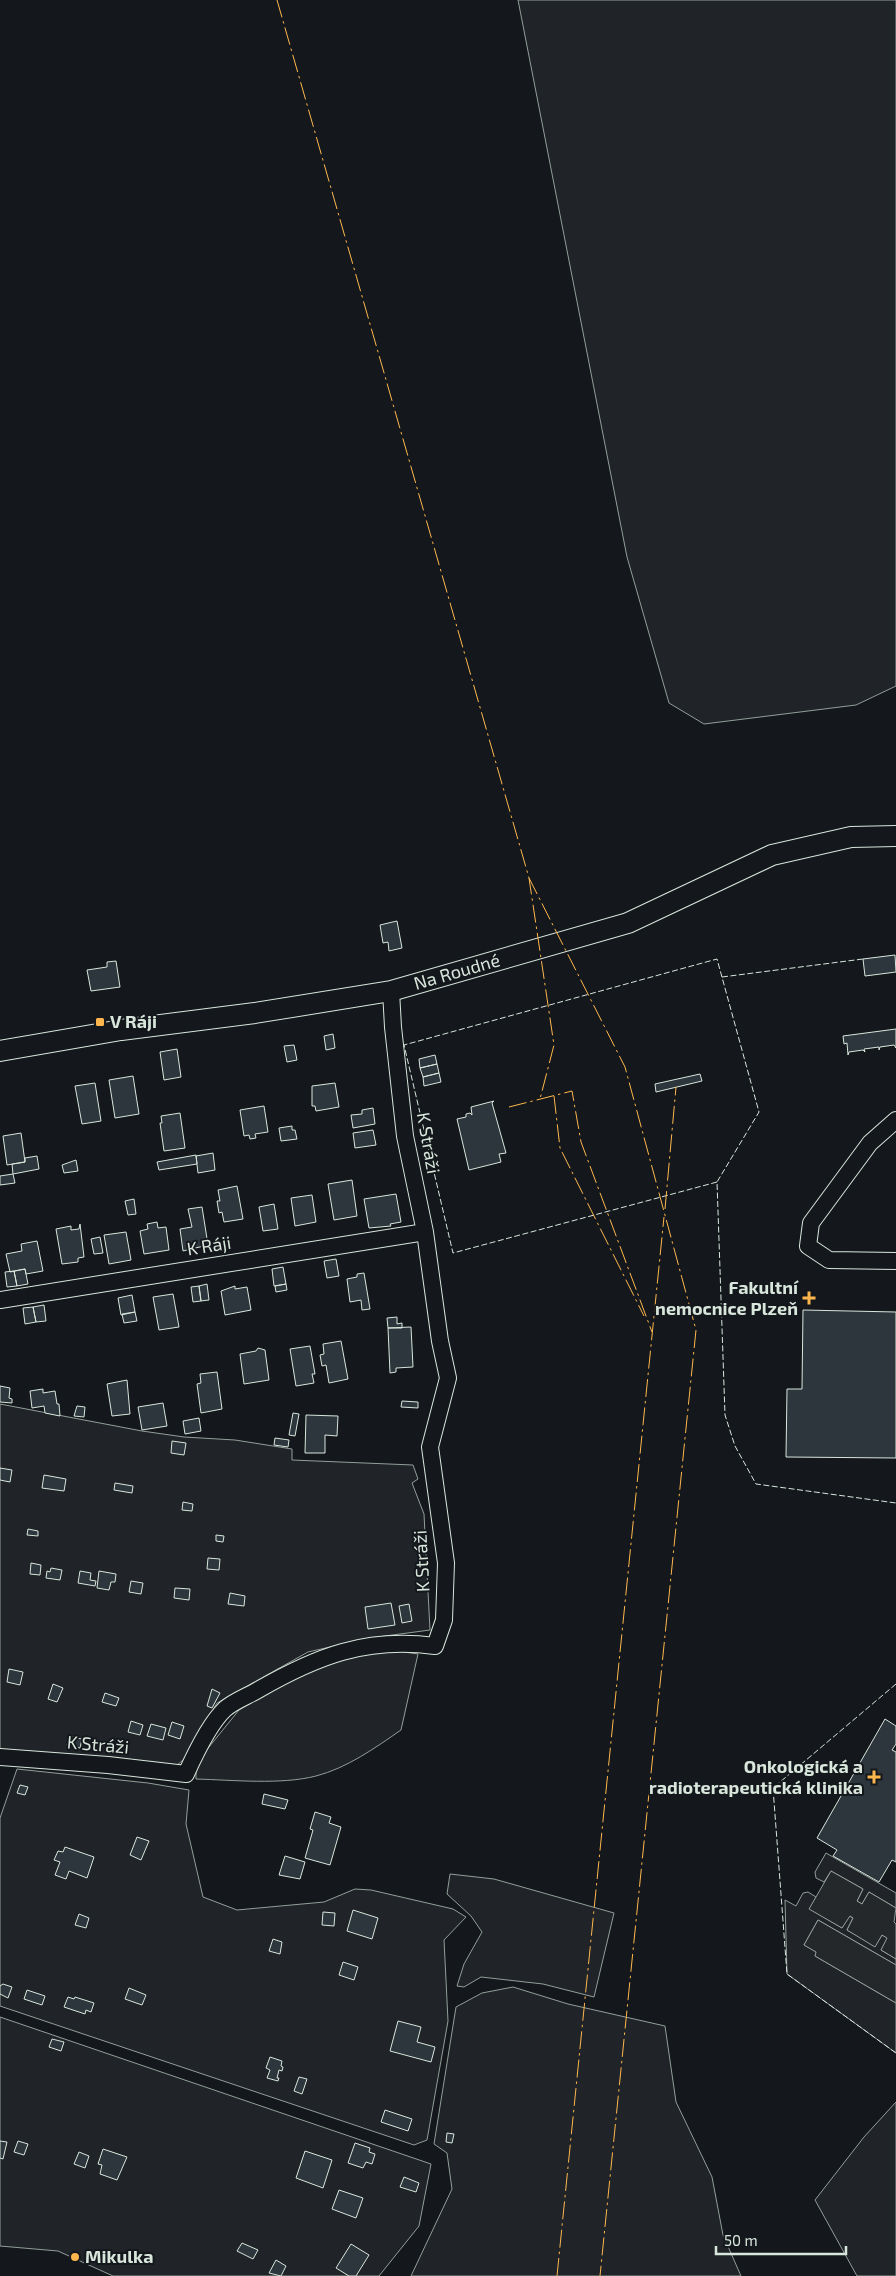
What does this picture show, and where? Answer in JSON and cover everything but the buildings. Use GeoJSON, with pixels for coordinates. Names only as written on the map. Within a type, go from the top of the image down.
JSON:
{"type":"FeatureCollection","features":[{"type":"Feature","properties":{"kind":"street","name":"Na Roudné"},"geometry":{"type":"LineString","coordinates":[[0,1051],[121,1030],[255,1013],[391,991],[628,923],[772,855],[851,838],[896,836]]}},
{"type":"Feature","properties":{"kind":"street","name":"K Stráži"},"geometry":{"type":"LineString","coordinates":[[0,1757],[108,1765],[186,1774],[198,1747],[226,1709],[271,1682],[316,1660],[364,1646],[410,1643],[435,1646],[444,1620],[446,1563],[430,1447],[448,1378],[440,1341],[425,1232],[405,1136],[391,991]]}},
{"type":"Feature","properties":{"kind":"street"},"geometry":{"type":"LineString","coordinates":[[896,1120],[870,1143],[811,1224],[808,1246],[830,1260],[896,1261]]}},
{"type":"Feature","properties":{"kind":"street","name":"K Ráji"},"geometry":{"type":"LineString","coordinates":[[0,1300],[425,1232]]}},
{"type":"Feature","properties":{"kind":"shaded area"},"geometry":{"type":"Polygon","coordinates":[[[518,0],[896,0],[896,686],[856,705],[704,724],[669,703],[627,557],[518,0]]]}},
{"type":"Feature","properties":{"kind":"shaded area"},"geometry":{"type":"Polygon","coordinates":[[[0,1404],[142,1431],[184,1437],[235,1440],[292,1449],[292,1460],[413,1465],[418,1479],[412,1483],[424,1514],[430,1630],[370,1638],[308,1652],[217,1703],[184,1759],[175,1767],[0,1753],[0,1404]]]}},
{"type":"Feature","properties":{"kind":"shaded area"},"geometry":{"type":"Polygon","coordinates":[[[384,1649],[418,1654],[401,1730],[391,1737],[350,1763],[316,1776],[272,1781],[196,1779],[196,1763],[239,1710],[313,1666],[384,1649]]]}},
{"type":"Feature","properties":{"kind":"shaded area"},"geometry":{"type":"Polygon","coordinates":[[[17,1769],[148,1783],[189,1790],[186,1824],[203,1897],[237,1910],[324,1902],[355,1889],[371,1890],[453,1909],[466,1917],[444,1940],[448,2021],[427,2140],[414,2145],[0,2006],[0,1818],[17,1769]]]}},
{"type":"Feature","properties":{"kind":"shaded area"},"geometry":{"type":"Polygon","coordinates":[[[826,1853],[896,1893],[896,1908],[869,1892],[862,1904],[857,1901],[863,1889],[831,1871],[824,1882],[816,1878],[815,1872],[826,1853]]]}},
{"type":"Feature","properties":{"kind":"shaded area"},"geometry":{"type":"Polygon","coordinates":[[[831,1871],[863,1889],[857,1901],[862,1904],[869,1892],[896,1908],[894,1922],[896,1924],[896,1959],[881,1950],[887,1938],[882,1935],[875,1947],[847,1930],[853,1918],[850,1916],[842,1928],[809,1909],[831,1871]]]}},
{"type":"Feature","properties":{"kind":"shaded area"},"geometry":{"type":"Polygon","coordinates":[[[450,1874],[494,1879],[614,1913],[594,1997],[543,1984],[481,1977],[464,1987],[457,1986],[464,1964],[482,1932],[471,1916],[447,1894],[450,1874]]]}},
{"type":"Feature","properties":{"kind":"shaded area"},"geometry":{"type":"Polygon","coordinates":[[[808,1892],[816,1897],[810,1909],[842,1928],[849,1916],[853,1918],[847,1930],[875,1946],[882,1935],[888,1938],[881,1950],[896,1959],[896,1965],[818,1920],[804,1945],[817,1952],[815,1956],[896,2003],[896,2053],[787,1974],[785,1900],[796,1906],[803,1893],[808,1892]]]}},
{"type":"Feature","properties":{"kind":"shaded area"},"geometry":{"type":"Polygon","coordinates":[[[818,1920],[896,1965],[896,2003],[815,1956],[816,1952],[804,1945],[818,1920]]]}},
{"type":"Feature","properties":{"kind":"shaded area"},"geometry":{"type":"Polygon","coordinates":[[[513,1987],[568,2004],[665,2026],[676,2102],[712,2177],[723,2235],[741,2276],[411,2276],[452,2189],[447,2153],[434,2144],[456,2007],[482,1993],[513,1987]]]}},
{"type":"Feature","properties":{"kind":"shaded area"},"geometry":{"type":"Polygon","coordinates":[[[0,2017],[431,2164],[419,2226],[379,2276],[113,2276],[58,2251],[0,2246],[0,2017]]]}},
{"type":"Feature","properties":{"kind":"shaded area"},"geometry":{"type":"Polygon","coordinates":[[[896,2102],[896,2276],[857,2276],[815,2200],[864,2137],[896,2102]]]}},
{"type":"Feature","properties":{"kind":"fence"},"geometry":{"type":"LineString","coordinates":[[717,1182],[453,1253],[404,1045],[717,959],[759,1112],[717,1182],[725,1415],[735,1446],[756,1484],[896,1503]]}},
{"type":"Feature","properties":{"kind":"fence"},"geometry":{"type":"LineString","coordinates":[[722,977],[863,959]]}},
{"type":"Feature","properties":{"kind":"fence"},"geometry":{"type":"LineString","coordinates":[[896,1684],[773,1788],[787,1974],[896,2053]]}},
{"type":"Feature","properties":{"kind":"power"},"geometry":{"type":"LineString","coordinates":[[277,0],[529,878],[554,1045],[540,1099]]}},
{"type":"Feature","properties":{"kind":"power"},"geometry":{"type":"LineString","coordinates":[[529,878],[625,1067],[696,1330],[600,2276]]}},
{"type":"Feature","properties":{"kind":"power"},"geometry":{"type":"LineString","coordinates":[[665,1209],[676,1087]]}},
{"type":"Feature","properties":{"kind":"power"},"geometry":{"type":"LineString","coordinates":[[509,1107],[572,1091],[581,1142],[652,1332]]}},
{"type":"Feature","properties":{"kind":"power"},"geometry":{"type":"LineString","coordinates":[[554,1096],[560,1148],[644,1316]]}},
{"type":"Feature","properties":{"kind":"power"},"geometry":{"type":"LineString","coordinates":[[557,2276],[664,1217]]}},
{"type":"Feature","properties":{"kind":"place","name":"V Ráji"},"geometry":{"type":"Point","coordinates":[100,1022]}},
{"type":"Feature","properties":{"kind":"place","name":"Fakultní nemocnice Plzeň"},"geometry":{"type":"Point","coordinates":[809,1298]}},
{"type":"Feature","properties":{"kind":"place","name":"Onkologická a radioterapeutická klinika"},"geometry":{"type":"Point","coordinates":[874,1777]}},
{"type":"Feature","properties":{"kind":"place","name":"Mikulka"},"geometry":{"type":"Point","coordinates":[75,2257]}}]}
